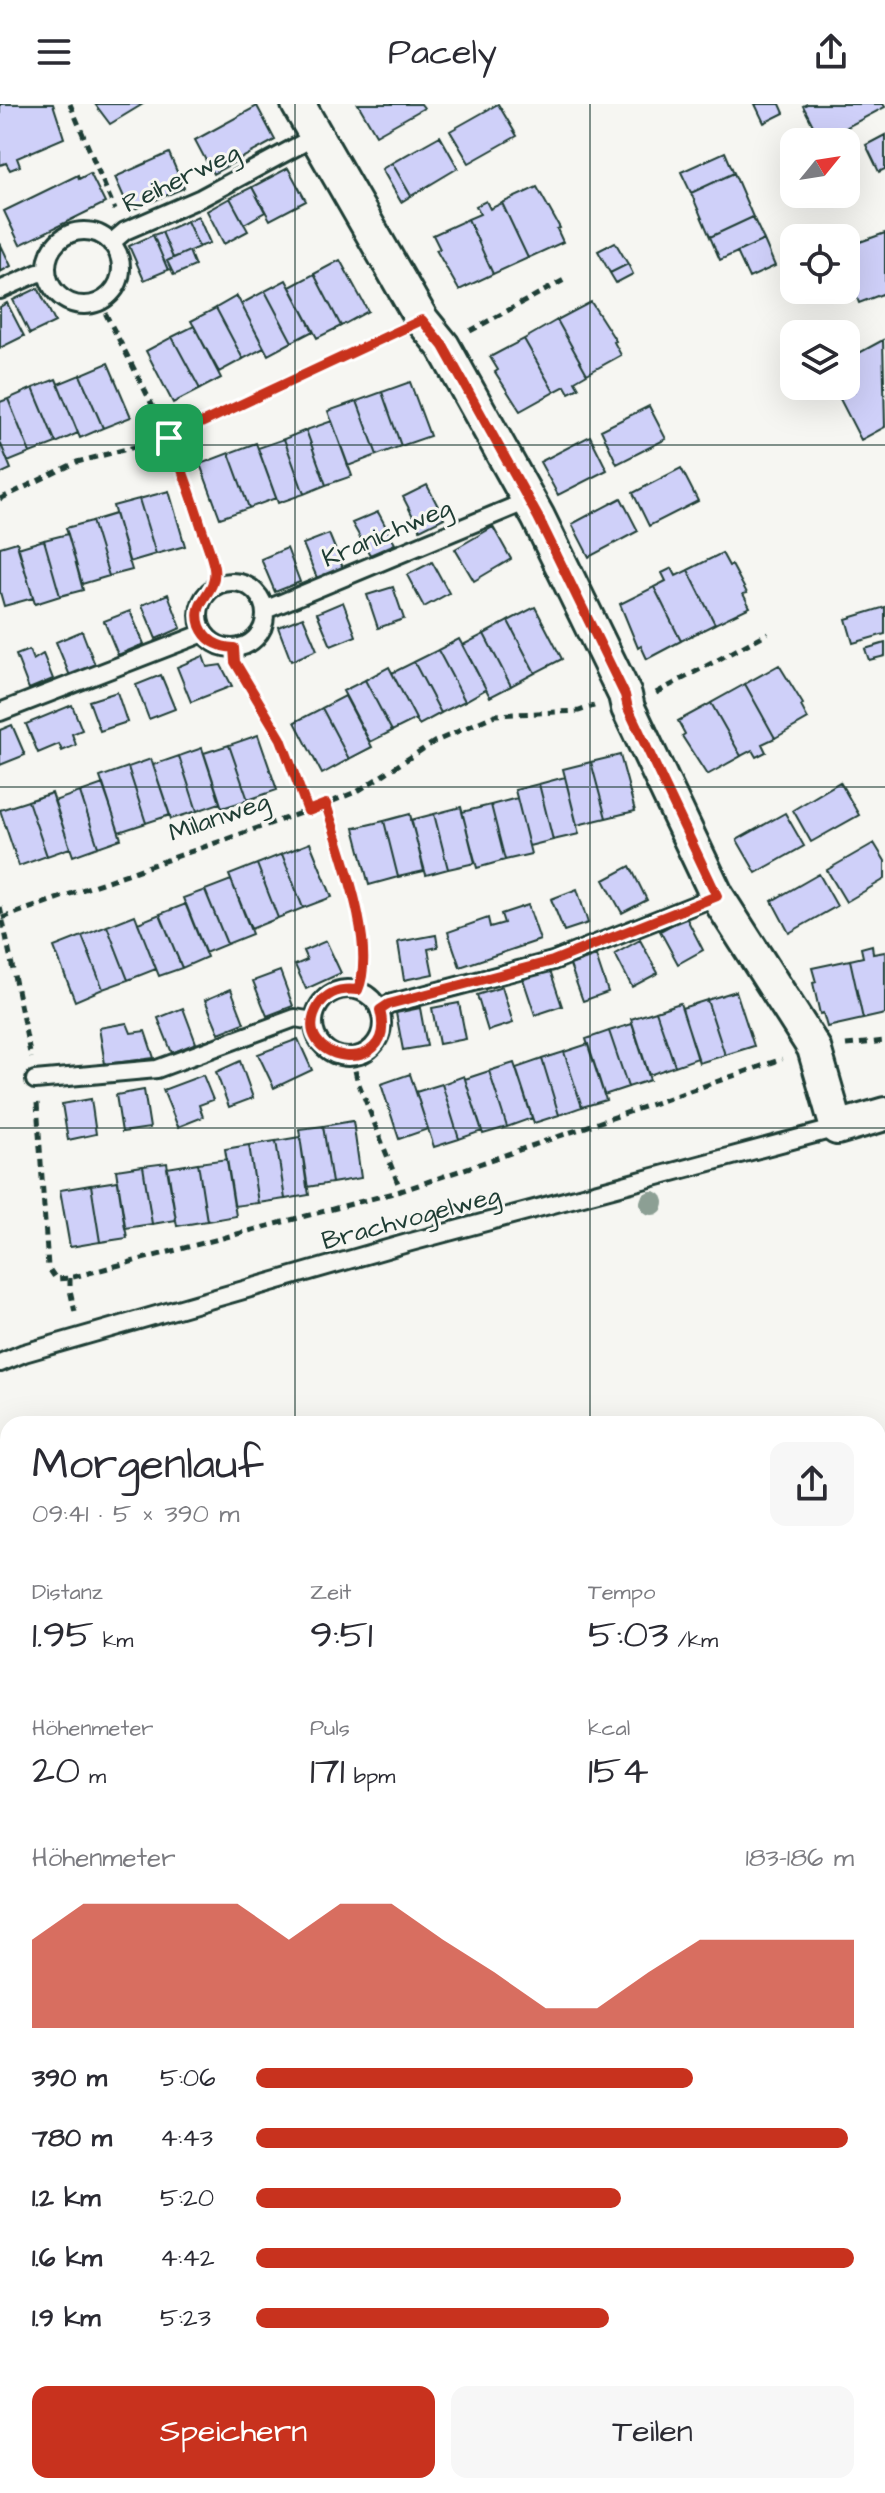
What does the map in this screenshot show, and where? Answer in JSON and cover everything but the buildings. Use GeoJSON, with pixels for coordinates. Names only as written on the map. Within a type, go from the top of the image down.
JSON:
{"type":"FeatureCollection","features":[{"type":"Feature","properties":{"kind":"street"},"geometry":{"type":"LineString","coordinates":[[298,104],[422,320],[443,346],[538,517],[717,896],[814,1048],[837,1128],[885,1114]]}},
{"type":"Feature","properties":{"kind":"lane","name":"Reiherweg"},"geometry":{"type":"LineString","coordinates":[[111,243],[125,231],[201,198],[316,136]]}},
{"type":"Feature","properties":{"kind":"lane","name":"Reiherweg"},"geometry":{"type":"LineString","coordinates":[[47,274],[47,260],[62,238],[74,232],[87,231],[101,235],[111,243],[121,268],[111,293],[99,301]]}},
{"type":"Feature","properties":{"kind":"lane"},"geometry":{"type":"LineString","coordinates":[[0,290],[38,273],[47,274],[52,287],[61,297],[73,303],[99,301]]}},
{"type":"Feature","properties":{"kind":"lane","name":"Kranichweg"},"geometry":{"type":"LineString","coordinates":[[265,610],[527,501]]}},
{"type":"Feature","properties":{"kind":"lane"},"geometry":{"type":"LineString","coordinates":[[226,582],[239,582],[252,587],[261,597],[265,610],[262,631],[254,640],[234,648],[215,644],[204,633],[199,621],[201,602],[213,587],[226,582]]}},
{"type":"Feature","properties":{"kind":"lane"},"geometry":{"type":"LineString","coordinates":[[0,712],[204,633]]}},
{"type":"Feature","properties":{"kind":"lane"},"geometry":{"type":"LineString","coordinates":[[380,1010],[403,1000],[553,961],[717,896]]}},
{"type":"Feature","properties":{"kind":"lane"},"geometry":{"type":"LineString","coordinates":[[358,990],[380,1010],[382,1028],[375,1044],[352,1057],[324,1049],[314,1031],[316,1009],[324,998],[334,992],[358,990]]}},
{"type":"Feature","properties":{"kind":"lane"},"geometry":{"type":"LineString","coordinates":[[35,1080],[157,1069],[295,1018],[313,1021]]}},
{"type":"Feature","properties":{"kind":"lane","name":"Brachvogelweg"},"geometry":{"type":"LineString","coordinates":[[0,1363],[24,1353],[411,1242],[837,1128]]}},
{"type":"Feature","properties":{"kind":"path"},"geometry":{"type":"LineString","coordinates":[[70,104],[125,231]]}},
{"type":"Feature","properties":{"kind":"path"},"geometry":{"type":"LineString","coordinates":[[443,346],[564,280]]}},
{"type":"Feature","properties":{"kind":"path"},"geometry":{"type":"LineString","coordinates":[[99,301],[187,479],[214,570],[213,587]]}},
{"type":"Feature","properties":{"kind":"path"},"geometry":{"type":"LineString","coordinates":[[0,499],[77,462],[169,438],[422,320]]}},
{"type":"Feature","properties":{"kind":"path","name":"Milanweg"},"geometry":{"type":"LineString","coordinates":[[2,918],[358,791],[434,742],[495,715],[579,711],[626,701],[768,633]]}},
{"type":"Feature","properties":{"kind":"path"},"geometry":{"type":"LineString","coordinates":[[234,648],[235,662],[281,739],[308,811]]}},
{"type":"Feature","properties":{"kind":"path"},"geometry":{"type":"LineString","coordinates":[[326,804],[361,924],[363,978],[358,990]]}},
{"type":"Feature","properties":{"kind":"path","name":"Brachvogelweg"},"geometry":{"type":"LineString","coordinates":[[56,1279],[70,1278],[401,1191],[814,1048],[885,1041]]}},
{"type":"Feature","properties":{"kind":"path"},"geometry":{"type":"LineString","coordinates":[[352,1057],[357,1079],[401,1191]]}},
{"type":"Feature","properties":{"kind":"path"},"geometry":{"type":"LineString","coordinates":[[70,1278],[77,1319]]}},
{"type":"Feature","properties":{"kind":"route"},"geometry":{"type":"LineString","coordinates":[[422,320],[443,346],[538,517],[625,695],[628,708],[717,896],[553,961],[389,1004],[380,1010],[380,1036],[361,1055],[342,1057],[324,1049],[314,1031],[316,1009],[324,998],[334,992],[358,990],[363,978],[361,924],[326,804],[308,811],[281,739],[235,662],[234,648],[215,644],[202,630],[199,611],[206,593],[213,587],[214,570],[187,479],[169,438],[422,320]]}}]}
